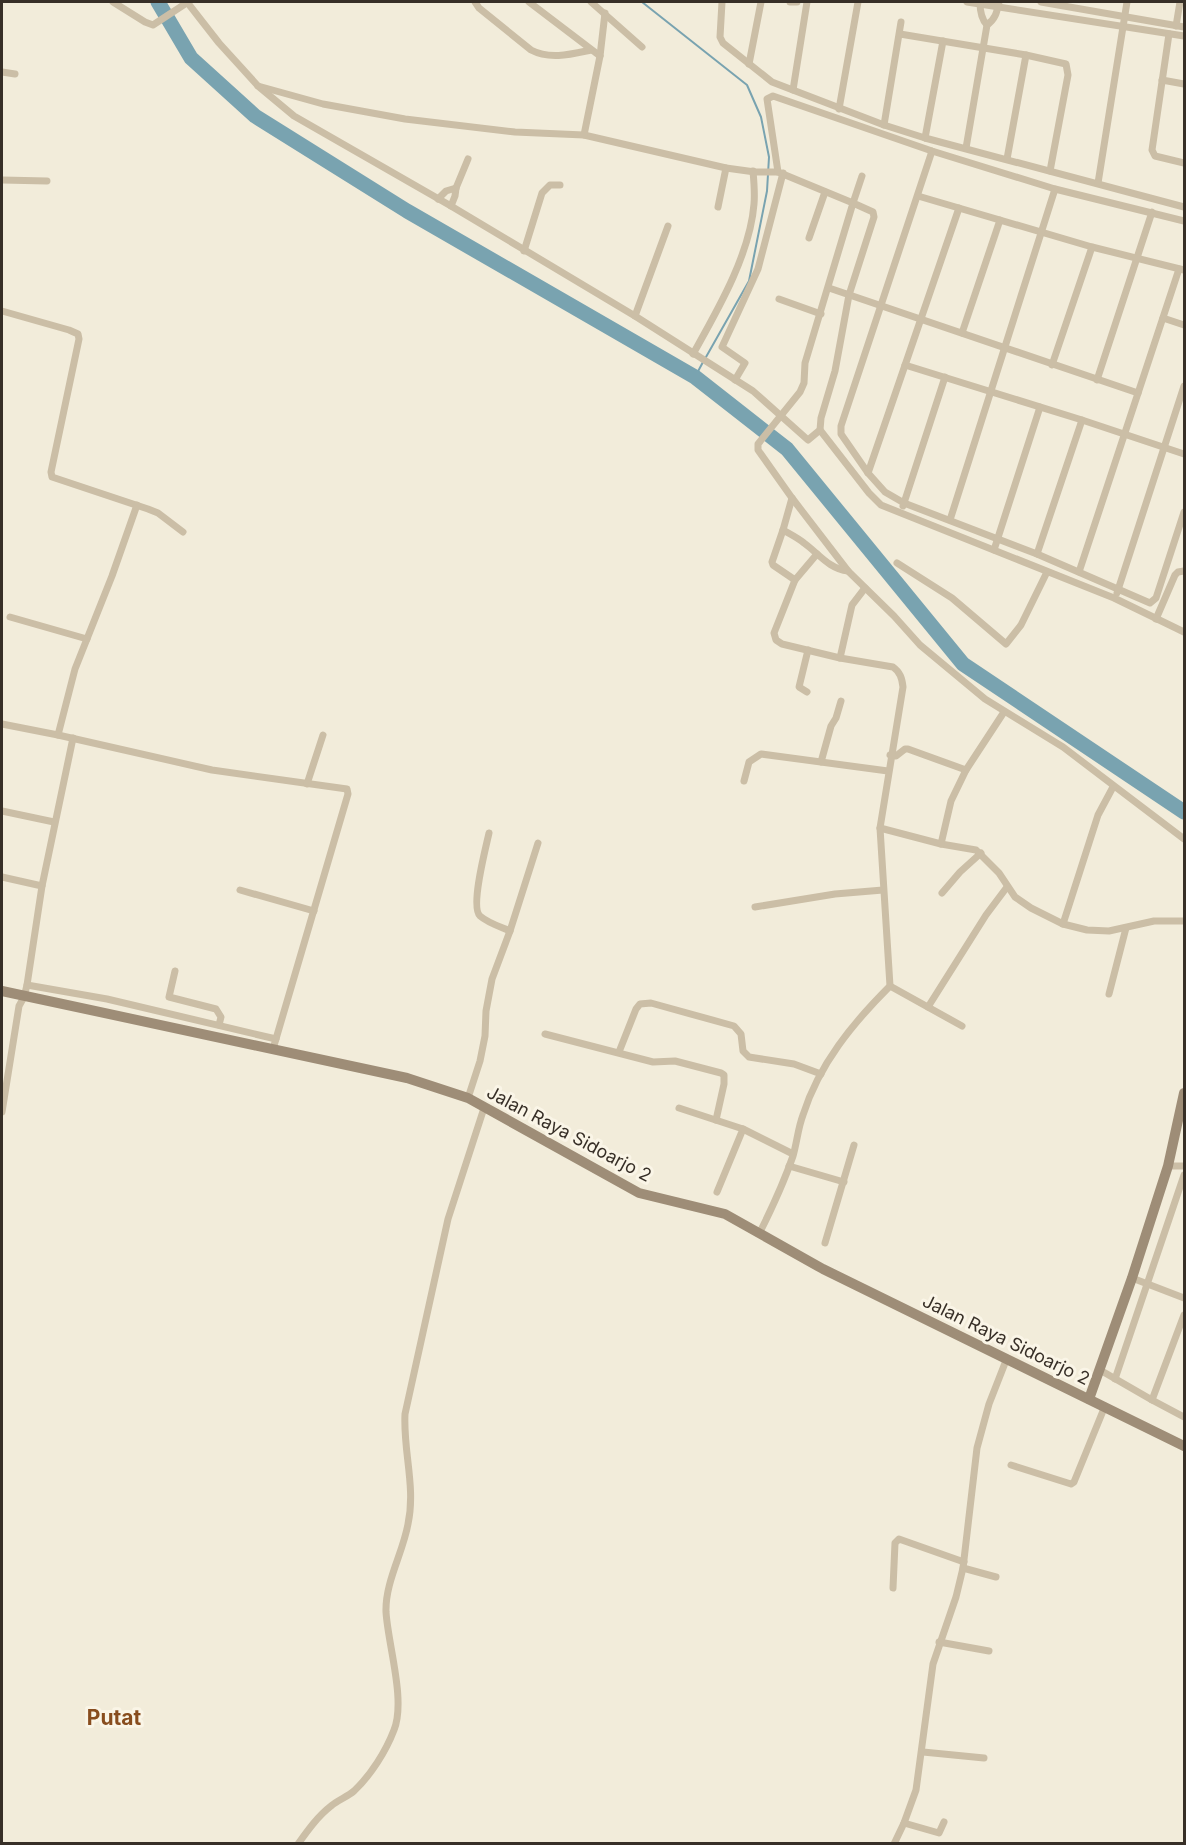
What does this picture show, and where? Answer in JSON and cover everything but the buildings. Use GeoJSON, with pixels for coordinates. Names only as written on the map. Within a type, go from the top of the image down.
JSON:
{"type":"FeatureCollection","features":[{"type":"Feature","properties":{"kind":"street"},"geometry":{"type":"LineString","coordinates":[[113,2],[150,25],[156,24],[187,2],[219,43],[258,86],[294,116],[636,316],[695,356],[753,391],[808,440],[820,430]]}},
{"type":"Feature","properties":{"kind":"street"},"geometry":{"type":"LineString","coordinates":[[476,2],[482,11],[538,54],[564,55],[591,50]]}},
{"type":"Feature","properties":{"kind":"street"},"geometry":{"type":"LineString","coordinates":[[529,2],[600,56]]}},
{"type":"Feature","properties":{"kind":"street"},"geometry":{"type":"LineString","coordinates":[[591,2],[642,47]]}},
{"type":"Feature","properties":{"kind":"street"},"geometry":{"type":"LineString","coordinates":[[722,2],[720,37],[723,44],[772,82],[839,109],[925,138],[1185,207]]}},
{"type":"Feature","properties":{"kind":"street"},"geometry":{"type":"LineString","coordinates":[[749,64],[761,2]]}},
{"type":"Feature","properties":{"kind":"street"},"geometry":{"type":"LineString","coordinates":[[790,2],[797,2]]}},
{"type":"Feature","properties":{"kind":"street"},"geometry":{"type":"LineString","coordinates":[[793,90],[807,2]]}},
{"type":"Feature","properties":{"kind":"street"},"geometry":{"type":"LineString","coordinates":[[839,109],[858,2]]}},
{"type":"Feature","properties":{"kind":"street"},"geometry":{"type":"LineString","coordinates":[[967,2],[998,4],[1185,36]]}},
{"type":"Feature","properties":{"kind":"street"},"geometry":{"type":"LineString","coordinates":[[980,2],[983,21],[987,25]]}},
{"type":"Feature","properties":{"kind":"street"},"geometry":{"type":"LineString","coordinates":[[1041,2],[1185,27]]}},
{"type":"Feature","properties":{"kind":"street"},"geometry":{"type":"LineString","coordinates":[[1098,183],[1127,2]]}},
{"type":"Feature","properties":{"kind":"street"},"geometry":{"type":"LineString","coordinates":[[1176,26],[1179,2]]}},
{"type":"Feature","properties":{"kind":"street"},"geometry":{"type":"LineString","coordinates":[[966,148],[987,25],[992,22],[998,4]]}},
{"type":"Feature","properties":{"kind":"street"},"geometry":{"type":"LineString","coordinates":[[584,135],[600,56],[605,14]]}},
{"type":"Feature","properties":{"kind":"street"},"geometry":{"type":"LineString","coordinates":[[884,125],[901,22]]}},
{"type":"Feature","properties":{"kind":"street"},"geometry":{"type":"LineString","coordinates":[[1169,33],[1153,154],[1185,163]]}},
{"type":"Feature","properties":{"kind":"street"},"geometry":{"type":"LineString","coordinates":[[900,34],[1066,64],[1068,68],[1050,171]]}},
{"type":"Feature","properties":{"kind":"street"},"geometry":{"type":"LineString","coordinates":[[925,138],[943,41]]}},
{"type":"Feature","properties":{"kind":"street"},"geometry":{"type":"LineString","coordinates":[[1007,159],[1026,55]]}},
{"type":"Feature","properties":{"kind":"street"},"geometry":{"type":"LineString","coordinates":[[2,72],[15,74]]}},
{"type":"Feature","properties":{"kind":"street"},"geometry":{"type":"LineString","coordinates":[[1162,80],[1185,84]]}},
{"type":"Feature","properties":{"kind":"street"},"geometry":{"type":"LineString","coordinates":[[258,86],[323,104],[405,119],[515,132],[584,135],[726,168],[754,172],[779,172],[873,212],[849,295],[835,371],[821,417],[820,430],[876,501],[1114,598],[1185,632]]}},
{"type":"Feature","properties":{"kind":"street"},"geometry":{"type":"LineString","coordinates":[[735,380],[745,363],[722,347],[758,269],[779,172],[767,99],[773,96],[932,151],[1055,189],[1185,221]]}},
{"type":"Feature","properties":{"kind":"street"},"geometry":{"type":"LineString","coordinates":[[932,151],[841,426],[841,434],[868,473],[885,492],[904,503],[1037,554],[1147,602],[1154,602],[1185,512]]}},
{"type":"Feature","properties":{"kind":"street"},"geometry":{"type":"LineString","coordinates":[[451,206],[468,159]]}},
{"type":"Feature","properties":{"kind":"street"},"geometry":{"type":"LineString","coordinates":[[718,207],[726,168]]}},
{"type":"Feature","properties":{"kind":"street"},"geometry":{"type":"LineString","coordinates":[[695,356],[738,263],[754,206],[754,172]]}},
{"type":"Feature","properties":{"kind":"street"},"geometry":{"type":"LineString","coordinates":[[862,176],[805,363],[802,387],[758,444],[758,450],[848,571],[920,645],[964,684],[1004,712],[1063,747],[1113,787],[1185,839]]}},
{"type":"Feature","properties":{"kind":"street"},"geometry":{"type":"LineString","coordinates":[[2,180],[47,181]]}},
{"type":"Feature","properties":{"kind":"street"},"geometry":{"type":"LineString","coordinates":[[524,251],[542,193],[550,186],[560,185]]}},
{"type":"Feature","properties":{"kind":"street"},"geometry":{"type":"LineString","coordinates":[[438,199],[446,191],[456,188]]}},
{"type":"Feature","properties":{"kind":"street"},"geometry":{"type":"LineString","coordinates":[[950,520],[1055,189]]}},
{"type":"Feature","properties":{"kind":"street"},"geometry":{"type":"LineString","coordinates":[[809,238],[825,192]]}},
{"type":"Feature","properties":{"kind":"street"},"geometry":{"type":"LineString","coordinates":[[918,196],[1092,248],[1182,269],[1163,318],[1079,572]]}},
{"type":"Feature","properties":{"kind":"street"},"geometry":{"type":"LineString","coordinates":[[868,473],[959,208]]}},
{"type":"Feature","properties":{"kind":"street"},"geometry":{"type":"LineString","coordinates":[[1097,380],[1152,212]]}},
{"type":"Feature","properties":{"kind":"street"},"geometry":{"type":"LineString","coordinates":[[962,333],[1000,220]]}},
{"type":"Feature","properties":{"kind":"street"},"geometry":{"type":"LineString","coordinates":[[636,316],[669,226]]}},
{"type":"Feature","properties":{"kind":"street"},"geometry":{"type":"LineString","coordinates":[[1052,365],[1092,248]]}},
{"type":"Feature","properties":{"kind":"street"},"geometry":{"type":"LineString","coordinates":[[829,288],[1138,393]]}},
{"type":"Feature","properties":{"kind":"street"},"geometry":{"type":"LineString","coordinates":[[779,299],[821,314]]}},
{"type":"Feature","properties":{"kind":"street"},"geometry":{"type":"LineString","coordinates":[[2,311],[78,334],[79,339],[51,472],[52,477],[158,513],[183,532]]}},
{"type":"Feature","properties":{"kind":"street"},"geometry":{"type":"LineString","coordinates":[[1163,318],[1185,325]]}},
{"type":"Feature","properties":{"kind":"street"},"geometry":{"type":"LineString","coordinates":[[905,365],[1185,454]]}},
{"type":"Feature","properties":{"kind":"street"},"geometry":{"type":"LineString","coordinates":[[900,512],[945,377]]}},
{"type":"Feature","properties":{"kind":"street"},"geometry":{"type":"LineString","coordinates":[[1114,598],[1185,386]]}},
{"type":"Feature","properties":{"kind":"street"},"geometry":{"type":"LineString","coordinates":[[994,550],[1040,407]]}},
{"type":"Feature","properties":{"kind":"street"},"geometry":{"type":"LineString","coordinates":[[1037,554],[1083,420]]}},
{"type":"Feature","properties":{"kind":"street"},"geometry":{"type":"LineString","coordinates":[[832,444],[841,434]]}},
{"type":"Feature","properties":{"kind":"street"},"geometry":{"type":"LineString","coordinates":[[792,498],[772,564],[795,580]]}},
{"type":"Feature","properties":{"kind":"street"},"geometry":{"type":"LineString","coordinates":[[58,735],[75,669],[137,505]]}},
{"type":"Feature","properties":{"kind":"street"},"geometry":{"type":"LineString","coordinates":[[783,530],[835,567],[848,571]]}},
{"type":"Feature","properties":{"kind":"street"},"geometry":{"type":"LineString","coordinates":[[763,1227],[789,1166],[803,1114],[821,1074],[857,1020],[890,987],[880,828],[903,687],[902,678],[893,667],[808,650],[779,642],[774,636],[795,580],[817,554]]}},
{"type":"Feature","properties":{"kind":"street"},"geometry":{"type":"LineString","coordinates":[[897,562],[952,598],[1006,644],[1021,625],[1047,572]]}},
{"type":"Feature","properties":{"kind":"street"},"geometry":{"type":"LineString","coordinates":[[1156,619],[1175,575],[1185,571]]}},
{"type":"Feature","properties":{"kind":"street"},"geometry":{"type":"LineString","coordinates":[[840,658],[852,605],[865,588]]}},
{"type":"Feature","properties":{"kind":"street"},"geometry":{"type":"LineString","coordinates":[[10,617],[87,639]]}},
{"type":"Feature","properties":{"kind":"street"},"geometry":{"type":"LineString","coordinates":[[807,692],[799,687],[808,650]]}},
{"type":"Feature","properties":{"kind":"street"},"geometry":{"type":"LineString","coordinates":[[821,762],[841,701]]}},
{"type":"Feature","properties":{"kind":"street"},"geometry":{"type":"LineString","coordinates":[[941,844],[951,801],[966,770],[1004,712]]}},
{"type":"Feature","properties":{"kind":"street"},"geometry":{"type":"LineString","coordinates":[[2,724],[212,770],[343,787],[348,791],[275,1043],[219,1025],[106,999],[25,990]]}},
{"type":"Feature","properties":{"kind":"street"},"geometry":{"type":"LineString","coordinates":[[307,784],[323,735]]}},
{"type":"Feature","properties":{"kind":"street"},"geometry":{"type":"LineString","coordinates":[[2,1112],[19,1006],[25,990],[54,822],[73,738]]}},
{"type":"Feature","properties":{"kind":"street"},"geometry":{"type":"LineString","coordinates":[[891,755],[896,756],[908,749],[966,770]]}},
{"type":"Feature","properties":{"kind":"street"},"geometry":{"type":"LineString","coordinates":[[744,781],[749,762],[761,754],[888,771]]}},
{"type":"Feature","properties":{"kind":"street"},"geometry":{"type":"LineString","coordinates":[[1063,924],[1098,815],[1113,787]]}},
{"type":"Feature","properties":{"kind":"street"},"geometry":{"type":"LineString","coordinates":[[2,811],[54,822]]}},
{"type":"Feature","properties":{"kind":"street"},"geometry":{"type":"LineString","coordinates":[[880,828],[979,852],[999,873],[1015,897],[1063,924],[1087,930],[1109,931],[1154,921],[1185,921]]}},
{"type":"Feature","properties":{"kind":"street"},"geometry":{"type":"LineString","coordinates":[[489,833],[476,910],[480,916],[510,931]]}},
{"type":"Feature","properties":{"kind":"street"},"geometry":{"type":"LineString","coordinates":[[468,1096],[480,1061],[492,979],[538,843]]}},
{"type":"Feature","properties":{"kind":"street"},"geometry":{"type":"LineString","coordinates":[[942,893],[979,852]]}},
{"type":"Feature","properties":{"kind":"street"},"geometry":{"type":"LineString","coordinates":[[2,877],[42,886]]}},
{"type":"Feature","properties":{"kind":"street"},"geometry":{"type":"LineString","coordinates":[[928,1007],[986,915],[1008,887]]}},
{"type":"Feature","properties":{"kind":"street"},"geometry":{"type":"LineString","coordinates":[[240,890],[314,910]]}},
{"type":"Feature","properties":{"kind":"street"},"geometry":{"type":"LineString","coordinates":[[755,907],[835,894],[883,890]]}},
{"type":"Feature","properties":{"kind":"street"},"geometry":{"type":"LineString","coordinates":[[1109,994],[1126,928]]}},
{"type":"Feature","properties":{"kind":"street"},"geometry":{"type":"LineString","coordinates":[[175,971],[169,997],[216,1009],[221,1017],[219,1025]]}},
{"type":"Feature","properties":{"kind":"street"},"geometry":{"type":"LineString","coordinates":[[890,987],[962,1026]]}},
{"type":"Feature","properties":{"kind":"street","name":"Jalan Raya Sidoarjo 2"},"geometry":{"type":"LineString","coordinates":[[2,992],[25,990],[275,1043],[468,1096],[484,1108],[548,1141],[632,1190],[654,1198],[704,1207],[763,1227],[823,1269],[1007,1358],[1092,1393],[1105,1406],[1185,1446]]}},
{"type":"Feature","properties":{"kind":"street"},"geometry":{"type":"LineString","coordinates":[[619,1052],[636,1008],[640,1004],[651,1003],[734,1026],[741,1034],[743,1051],[749,1057],[794,1064],[821,1074]]}},
{"type":"Feature","properties":{"kind":"street"},"geometry":{"type":"LineString","coordinates":[[545,1034],[653,1062],[675,1061],[721,1073],[724,1075],[724,1084],[716,1119]]}},
{"type":"Feature","properties":{"kind":"street"},"geometry":{"type":"LineString","coordinates":[[1092,1393],[1168,1166],[1185,1093]]}},
{"type":"Feature","properties":{"kind":"street"},"geometry":{"type":"LineString","coordinates":[[298,1844],[315,1821],[331,1806],[353,1792],[368,1776],[394,1729],[398,1710],[386,1610],[389,1587],[409,1523],[411,1493],[404,1434],[405,1414],[448,1219],[484,1108]]}},
{"type":"Feature","properties":{"kind":"street"},"geometry":{"type":"LineString","coordinates":[[679,1108],[743,1129],[793,1154]]}},
{"type":"Feature","properties":{"kind":"street"},"geometry":{"type":"LineString","coordinates":[[717,1192],[743,1129]]}},
{"type":"Feature","properties":{"kind":"street"},"geometry":{"type":"LineString","coordinates":[[825,1243],[854,1145]]}},
{"type":"Feature","properties":{"kind":"street"},"geometry":{"type":"LineString","coordinates":[[789,1166],[844,1182]]}},
{"type":"Feature","properties":{"kind":"street"},"geometry":{"type":"LineString","coordinates":[[1168,1166],[1185,1166]]}},
{"type":"Feature","properties":{"kind":"street"},"geometry":{"type":"LineString","coordinates":[[1115,1378],[1185,1176]]}},
{"type":"Feature","properties":{"kind":"street"},"geometry":{"type":"LineString","coordinates":[[1132,1278],[1185,1298]]}},
{"type":"Feature","properties":{"kind":"street"},"geometry":{"type":"LineString","coordinates":[[1152,1400],[1185,1315]]}},
{"type":"Feature","properties":{"kind":"street"},"geometry":{"type":"LineString","coordinates":[[894,1844],[916,1790],[923,1752],[933,1664],[956,1598],[963,1565],[977,1448],[988,1404],[1007,1358]]}},
{"type":"Feature","properties":{"kind":"street"},"geometry":{"type":"LineString","coordinates":[[1100,1370],[1185,1417]]}},
{"type":"Feature","properties":{"kind":"street"},"geometry":{"type":"LineString","coordinates":[[1011,1465],[1071,1485],[1105,1406]]}},
{"type":"Feature","properties":{"kind":"street"},"geometry":{"type":"LineString","coordinates":[[893,1588],[895,1543],[899,1539],[996,1577]]}},
{"type":"Feature","properties":{"kind":"street"},"geometry":{"type":"LineString","coordinates":[[939,1642],[989,1651]]}},
{"type":"Feature","properties":{"kind":"street"},"geometry":{"type":"LineString","coordinates":[[923,1752],[984,1758]]}},
{"type":"Feature","properties":{"kind":"street"},"geometry":{"type":"LineString","coordinates":[[904,1823],[939,1833],[944,1821]]}},
{"type":"Feature","properties":{"kind":"waterway"},"geometry":{"type":"LineString","coordinates":[[158,2],[191,58],[255,116],[407,211],[695,377],[787,449],[963,664],[1184,812]]}},
{"type":"Feature","properties":{"kind":"waterway"},"geometry":{"type":"LineString","coordinates":[[642,2],[747,85],[761,117],[769,157],[767,191],[749,281],[706,357]]}},
{"type":"Feature","properties":{"kind":"waterway"},"geometry":{"type":"LineString","coordinates":[[695,377],[703,362]]}},
{"type":"Feature","properties":{"kind":"district","name":"Putat"},"geometry":{"type":"Point","coordinates":[114,1718]}}]}
